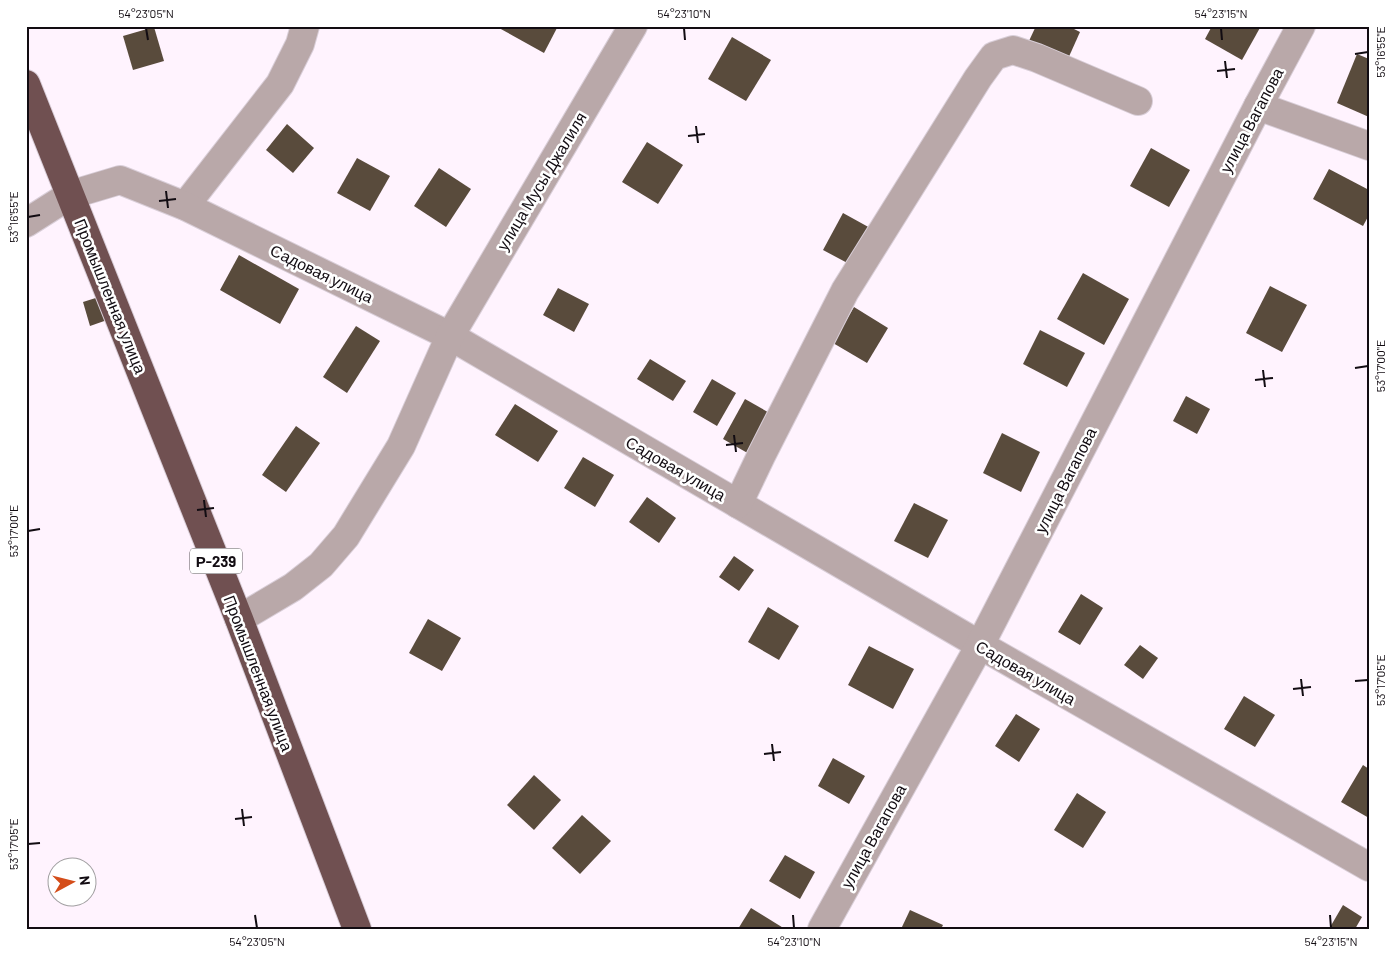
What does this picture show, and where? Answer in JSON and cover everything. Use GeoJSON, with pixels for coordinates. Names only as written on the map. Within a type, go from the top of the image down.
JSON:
{"type":"FeatureCollection","features":[{"type":"Feature","properties":{"kind":"highway","name":"Р-239"},"geometry":{"type":"LineString","coordinates":[[26,84],[70,195]]}},
{"type":"Feature","properties":{"kind":"highway","name":"Промышленная улица"},"geometry":{"type":"LineString","coordinates":[[70,195],[239,620],[358,929]]}},
{"type":"Feature","properties":{"kind":"street"},"geometry":{"type":"LineString","coordinates":[[185,206],[280,84],[300,44],[305,26]]}},
{"type":"Feature","properties":{"kind":"street","name":"улица Мусы Джалиля"},"geometry":{"type":"LineString","coordinates":[[239,620],[293,587],[321,564],[346,536],[401,446],[450,336],[632,26]]}},
{"type":"Feature","properties":{"kind":"street","name":"улица Вагапова"},"geometry":{"type":"LineString","coordinates":[[822,929],[980,645],[1301,26]]}},
{"type":"Feature","properties":{"kind":"street"},"geometry":{"type":"LineString","coordinates":[[738,504],[846,291],[978,78],[994,56],[1013,50],[1037,58],[1138,101]]}},
{"type":"Feature","properties":{"kind":"street"},"geometry":{"type":"LineString","coordinates":[[1258,106],[1369,146]]}},
{"type":"Feature","properties":{"kind":"street","name":"Садовая улица"},"geometry":{"type":"LineString","coordinates":[[26,223],[70,195],[120,180],[185,206],[450,336],[980,645],[1369,867]]}},
{"type":"Feature","properties":{"kind":"building"},"geometry":{"type":"Polygon","coordinates":[[[500,26],[558,26],[544,53],[499,28],[500,26]]]}},
{"type":"Feature","properties":{"kind":"building"},"geometry":{"type":"Polygon","coordinates":[[[1036,26],[1068,26],[1080,32],[1067,61],[1028,43],[1036,26]]]}},
{"type":"Feature","properties":{"kind":"building"},"geometry":{"type":"Polygon","coordinates":[[[1212,26],[1261,26],[1242,60],[1205,39],[1212,26]]]}},
{"type":"Feature","properties":{"kind":"building"},"geometry":{"type":"Polygon","coordinates":[[[154,27],[164,61],[133,70],[123,36],[154,27]]]}},
{"type":"Feature","properties":{"kind":"building"},"geometry":{"type":"Polygon","coordinates":[[[732,37],[771,60],[746,101],[708,79],[732,37]]]}},
{"type":"Feature","properties":{"kind":"building"},"geometry":{"type":"Polygon","coordinates":[[[1357,54],[1369,59],[1369,117],[1337,103],[1357,54]]]}},
{"type":"Feature","properties":{"kind":"building"},"geometry":{"type":"Polygon","coordinates":[[[287,124],[314,148],[293,173],[266,150],[287,124]]]}},
{"type":"Feature","properties":{"kind":"building"},"geometry":{"type":"Polygon","coordinates":[[[647,142],[683,165],[658,204],[622,182],[647,142]]]}},
{"type":"Feature","properties":{"kind":"building"},"geometry":{"type":"Polygon","coordinates":[[[1151,148],[1190,170],[1169,207],[1130,186],[1151,148]]]}},
{"type":"Feature","properties":{"kind":"building"},"geometry":{"type":"Polygon","coordinates":[[[357,158],[390,176],[370,211],[337,193],[357,158]]]}},
{"type":"Feature","properties":{"kind":"building"},"geometry":{"type":"Polygon","coordinates":[[[439,168],[471,189],[446,227],[414,206],[439,168]]]}},
{"type":"Feature","properties":{"kind":"building"},"geometry":{"type":"Polygon","coordinates":[[[1329,169],[1369,190],[1369,215],[1363,226],[1313,199],[1329,169]]]}},
{"type":"Feature","properties":{"kind":"building"},"geometry":{"type":"Polygon","coordinates":[[[843,213],[872,229],[853,266],[823,250],[843,213]]]}},
{"type":"Feature","properties":{"kind":"building"},"geometry":{"type":"Polygon","coordinates":[[[239,255],[299,289],[280,324],[220,290],[239,255]]]}},
{"type":"Feature","properties":{"kind":"building"},"geometry":{"type":"Polygon","coordinates":[[[1083,273],[1129,299],[1104,345],[1057,319],[1083,273]]]}},
{"type":"Feature","properties":{"kind":"building"},"geometry":{"type":"Polygon","coordinates":[[[1270,286],[1307,305],[1282,352],[1246,333],[1270,286]]]}},
{"type":"Feature","properties":{"kind":"building"},"geometry":{"type":"Polygon","coordinates":[[[558,288],[589,304],[574,332],[543,315],[558,288]]]}},
{"type":"Feature","properties":{"kind":"building"},"geometry":{"type":"Polygon","coordinates":[[[102,296],[110,319],[90,326],[83,302],[102,296]]]}},
{"type":"Feature","properties":{"kind":"building"},"geometry":{"type":"Polygon","coordinates":[[[854,307],[888,328],[867,363],[833,343],[854,307]]]}},
{"type":"Feature","properties":{"kind":"building"},"geometry":{"type":"Polygon","coordinates":[[[356,326],[380,341],[347,393],[323,377],[356,326]]]}},
{"type":"Feature","properties":{"kind":"building"},"geometry":{"type":"Polygon","coordinates":[[[1040,330],[1085,353],[1067,387],[1023,364],[1040,330]]]}},
{"type":"Feature","properties":{"kind":"building"},"geometry":{"type":"Polygon","coordinates":[[[650,359],[686,381],[673,401],[637,379],[650,359]]]}},
{"type":"Feature","properties":{"kind":"building"},"geometry":{"type":"Polygon","coordinates":[[[712,379],[736,393],[717,426],[693,412],[712,379]]]}},
{"type":"Feature","properties":{"kind":"building"},"geometry":{"type":"Polygon","coordinates":[[[1186,396],[1210,409],[1197,434],[1173,421],[1186,396]]]}},
{"type":"Feature","properties":{"kind":"building"},"geometry":{"type":"Polygon","coordinates":[[[745,399],[773,415],[751,455],[723,439],[745,399]]]}},
{"type":"Feature","properties":{"kind":"building"},"geometry":{"type":"Polygon","coordinates":[[[515,404],[558,431],[538,462],[495,435],[515,404]]]}},
{"type":"Feature","properties":{"kind":"building"},"geometry":{"type":"Polygon","coordinates":[[[296,426],[320,443],[286,492],[262,475],[296,426]]]}},
{"type":"Feature","properties":{"kind":"building"},"geometry":{"type":"Polygon","coordinates":[[[1002,433],[1040,452],[1021,492],[983,473],[1002,433]]]}},
{"type":"Feature","properties":{"kind":"building"},"geometry":{"type":"Polygon","coordinates":[[[583,457],[614,475],[595,507],[564,488],[583,457]]]}},
{"type":"Feature","properties":{"kind":"building"},"geometry":{"type":"Polygon","coordinates":[[[647,497],[676,518],[659,543],[629,522],[647,497]]]}},
{"type":"Feature","properties":{"kind":"building"},"geometry":{"type":"Polygon","coordinates":[[[914,503],[948,520],[928,558],[894,541],[914,503]]]}},
{"type":"Feature","properties":{"kind":"building"},"geometry":{"type":"Polygon","coordinates":[[[734,556],[754,570],[739,591],[719,577],[734,556]]]}},
{"type":"Feature","properties":{"kind":"building"},"geometry":{"type":"Polygon","coordinates":[[[1081,594],[1103,608],[1080,645],[1058,632],[1081,594]]]}},
{"type":"Feature","properties":{"kind":"building"},"geometry":{"type":"Polygon","coordinates":[[[768,607],[799,626],[779,660],[748,642],[768,607]]]}},
{"type":"Feature","properties":{"kind":"building"},"geometry":{"type":"Polygon","coordinates":[[[428,619],[461,638],[442,671],[409,653],[428,619]]]}},
{"type":"Feature","properties":{"kind":"building"},"geometry":{"type":"Polygon","coordinates":[[[1140,645],[1158,658],[1143,679],[1124,665],[1140,645]]]}},
{"type":"Feature","properties":{"kind":"building"},"geometry":{"type":"Polygon","coordinates":[[[869,646],[914,669],[893,709],[848,685],[869,646]]]}},
{"type":"Feature","properties":{"kind":"building"},"geometry":{"type":"Polygon","coordinates":[[[1244,696],[1275,715],[1255,747],[1224,729],[1244,696]]]}},
{"type":"Feature","properties":{"kind":"building"},"geometry":{"type":"Polygon","coordinates":[[[1016,714],[1040,729],[1019,762],[995,746],[1016,714]]]}},
{"type":"Feature","properties":{"kind":"building"},"geometry":{"type":"Polygon","coordinates":[[[833,758],[865,776],[849,804],[818,786],[833,758]]]}},
{"type":"Feature","properties":{"kind":"building"},"geometry":{"type":"Polygon","coordinates":[[[1363,765],[1369,769],[1369,818],[1341,802],[1363,765]]]}},
{"type":"Feature","properties":{"kind":"building"},"geometry":{"type":"Polygon","coordinates":[[[534,775],[561,800],[534,830],[507,805],[534,775]]]}},
{"type":"Feature","properties":{"kind":"building"},"geometry":{"type":"Polygon","coordinates":[[[1077,793],[1106,812],[1083,848],[1054,830],[1077,793]]]}},
{"type":"Feature","properties":{"kind":"building"},"geometry":{"type":"Polygon","coordinates":[[[582,815],[611,841],[580,874],[552,848],[582,815]]]}},
{"type":"Feature","properties":{"kind":"building"},"geometry":{"type":"Polygon","coordinates":[[[785,855],[815,872],[800,899],[769,881],[785,855]]]}},
{"type":"Feature","properties":{"kind":"building"},"geometry":{"type":"Polygon","coordinates":[[[1343,905],[1362,917],[1355,929],[1329,929],[1343,905]]]}},
{"type":"Feature","properties":{"kind":"building"},"geometry":{"type":"Polygon","coordinates":[[[751,908],[785,929],[738,929],[751,908]]]}},
{"type":"Feature","properties":{"kind":"building"},"geometry":{"type":"Polygon","coordinates":[[[910,910],[943,925],[941,929],[901,929],[910,910]]]}}]}
